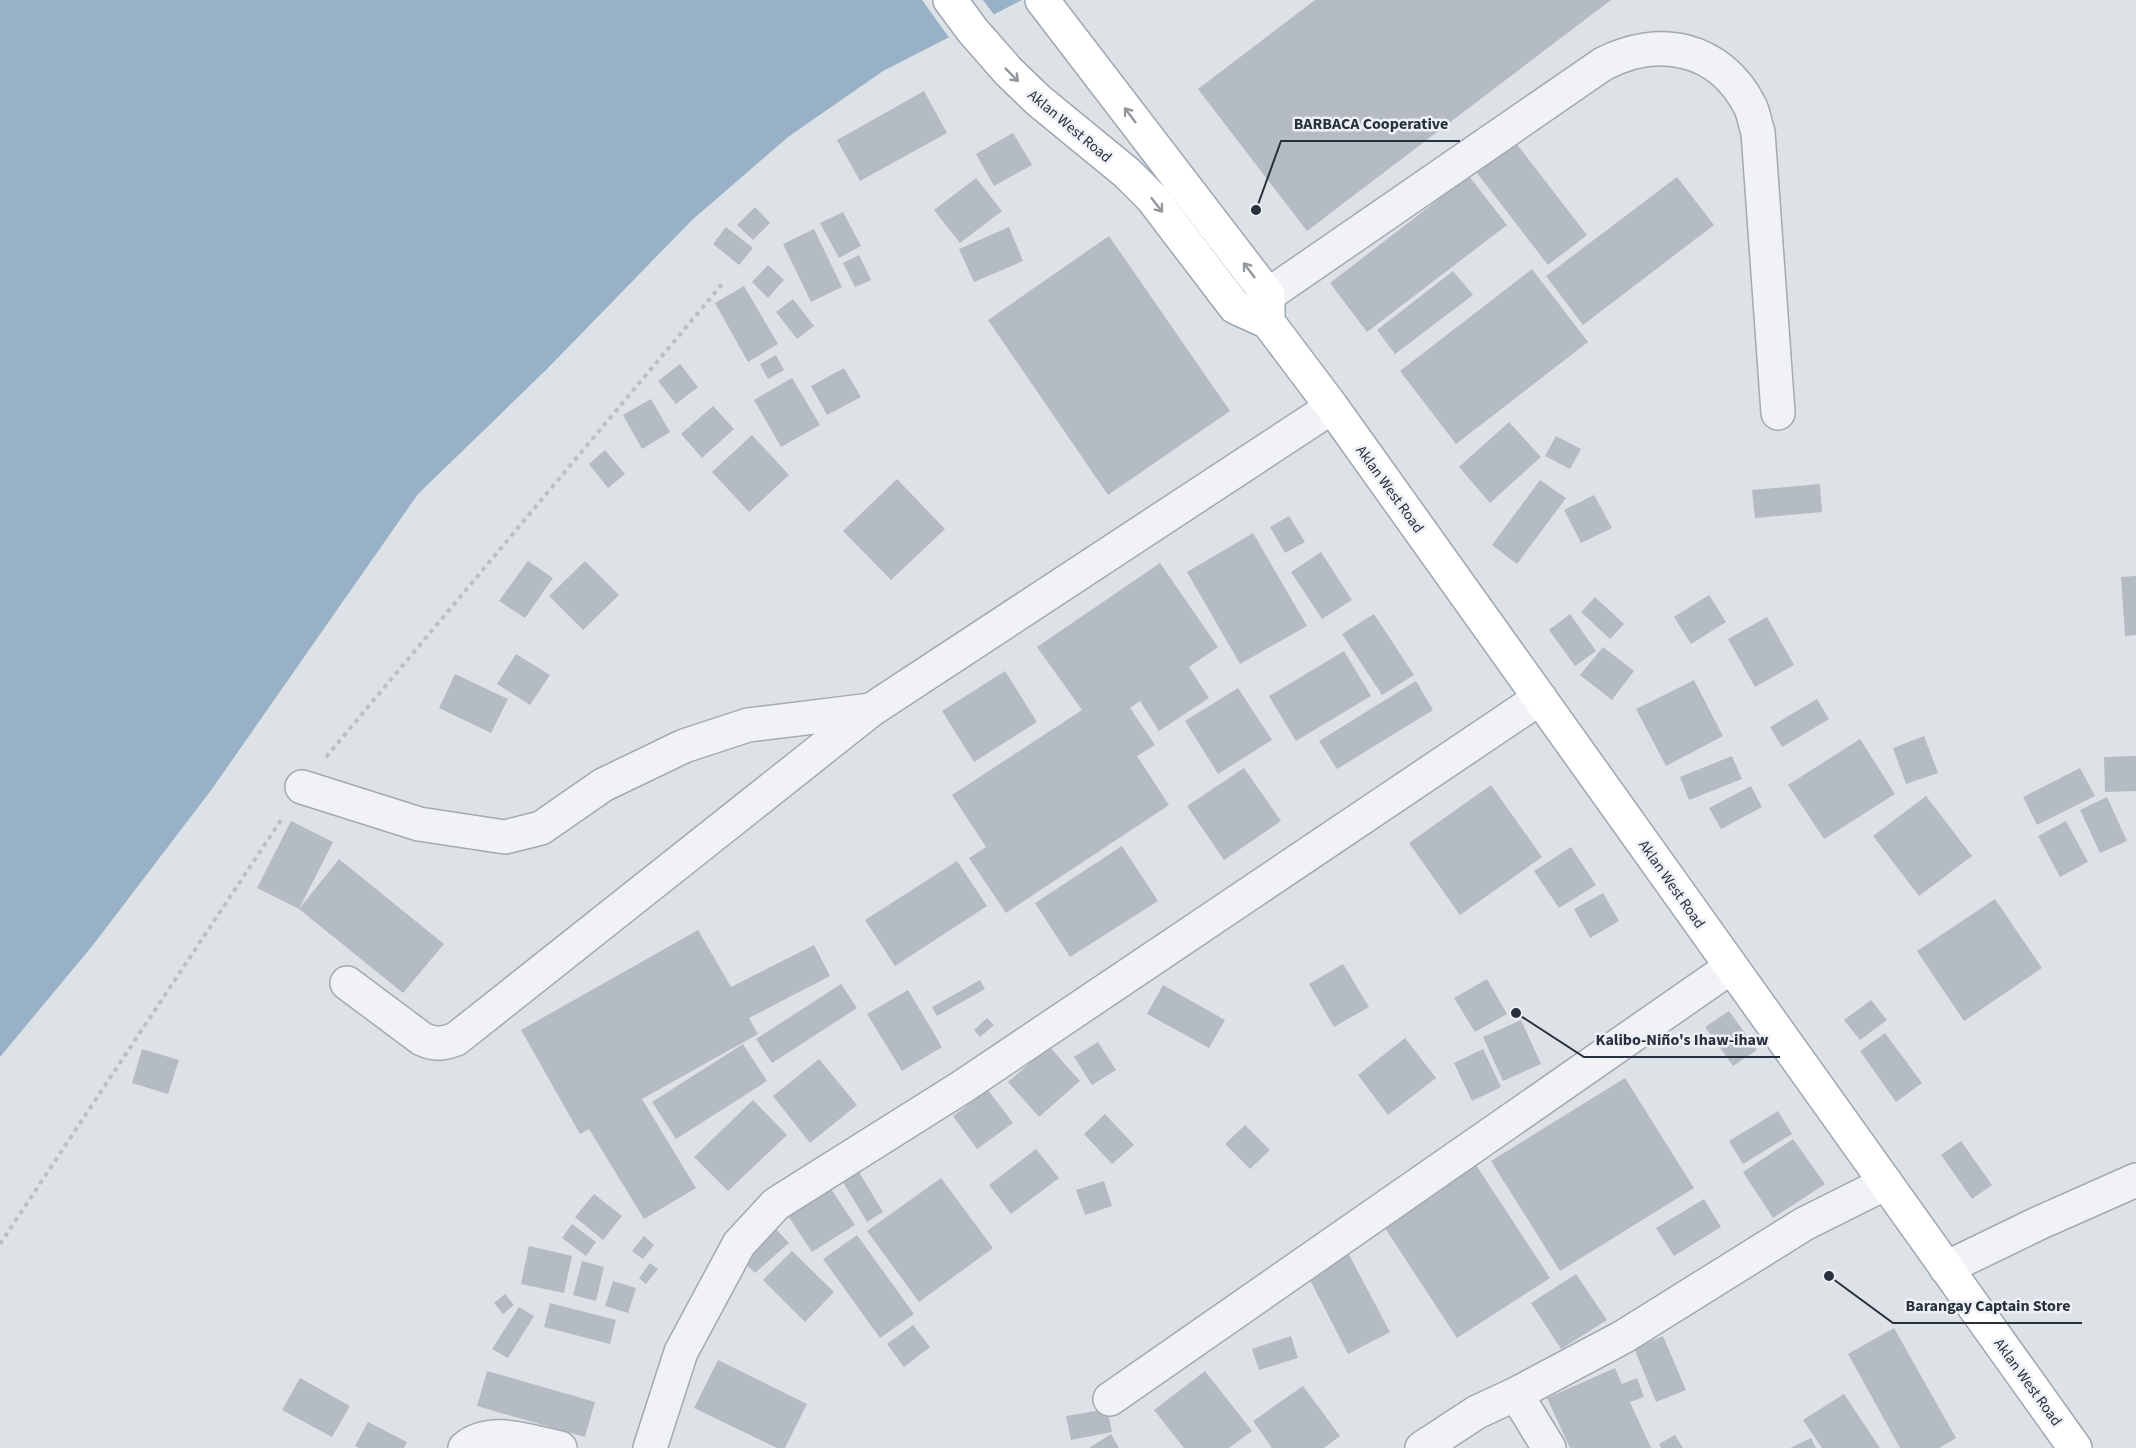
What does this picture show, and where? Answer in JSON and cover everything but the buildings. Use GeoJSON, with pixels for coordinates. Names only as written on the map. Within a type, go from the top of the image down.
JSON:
{"type":"FeatureCollection","features":[{"type":"Feature","properties":{"kind":"main road","name":"Aklan West Road"},"geometry":{"type":"LineString","coordinates":[[950,0],[1008,71],[1038,100],[1127,173],[1152,198],[1235,307],[1268,308]]}},
{"type":"Feature","properties":{"kind":"main road","name":"Aklan West Road"},"geometry":{"type":"LineString","coordinates":[[1044,3],[1268,308],[1332,407],[2075,1448]]}},
{"type":"Feature","properties":{"kind":"street"},"geometry":{"type":"LineString","coordinates":[[1268,308],[1603,64],[1620,55],[1639,50],[1665,48],[1690,53],[1714,64],[1735,83],[1750,107],[1758,132],[1778,412]]}},
{"type":"Feature","properties":{"kind":"street"},"geometry":{"type":"LineString","coordinates":[[347,983],[422,1039],[433,1044],[445,1044],[456,1040],[871,710],[1332,407]]}},
{"type":"Feature","properties":{"kind":"street"},"geometry":{"type":"LineString","coordinates":[[650,1448],[681,1352],[739,1244],[776,1204],[962,1087],[1540,698]]}},
{"type":"Feature","properties":{"kind":"street"},"geometry":{"type":"LineString","coordinates":[[302,787],[419,824],[505,837],[541,828],[603,785],[684,746],[748,725],[871,710]]}},
{"type":"Feature","properties":{"kind":"street"},"geometry":{"type":"LineString","coordinates":[[1110,1399],[1731,967]]}},
{"type":"Feature","properties":{"kind":"street"},"geometry":{"type":"LineString","coordinates":[[1946,1268],[2136,1180]]}},
{"type":"Feature","properties":{"kind":"street"},"geometry":{"type":"LineString","coordinates":[[1422,1448],[1477,1412],[1516,1394],[1623,1337],[1804,1224],[1886,1183]]}},
{"type":"Feature","properties":{"kind":"street"},"geometry":{"type":"LineString","coordinates":[[1516,1394],[1549,1448]]}},
{"type":"Feature","properties":{"kind":"street"},"geometry":{"type":"LineString","coordinates":[[465,1448],[485,1437],[501,1437],[560,1448]]}},
{"type":"Feature","properties":{"kind":"path"},"geometry":{"type":"LineString","coordinates":[[0,1244],[302,787],[723,283]]}},
{"type":"Feature","properties":{"kind":"water"},"geometry":{"type":"Polygon","coordinates":[[[0,0],[1022,0],[883,71],[788,137],[692,220],[546,370],[418,494],[212,789],[93,945],[0,1057],[0,0]]]}},
{"type":"Feature","properties":{"kind":"pier"},"geometry":{"type":"Polygon","coordinates":[[[922,0],[983,0],[995,16],[950,39],[922,0]]]}},
{"type":"Feature","properties":{"kind":"place","name":"BARBACA Cooperative"},"geometry":{"type":"Point","coordinates":[1256,210]}},
{"type":"Feature","properties":{"kind":"place","name":"Kalibo-Niño's Ihaw-ihaw"},"geometry":{"type":"Point","coordinates":[1516,1013]}},
{"type":"Feature","properties":{"kind":"place","name":"Barangay Captain Store"},"geometry":{"type":"Point","coordinates":[1829,1276]}}]}
